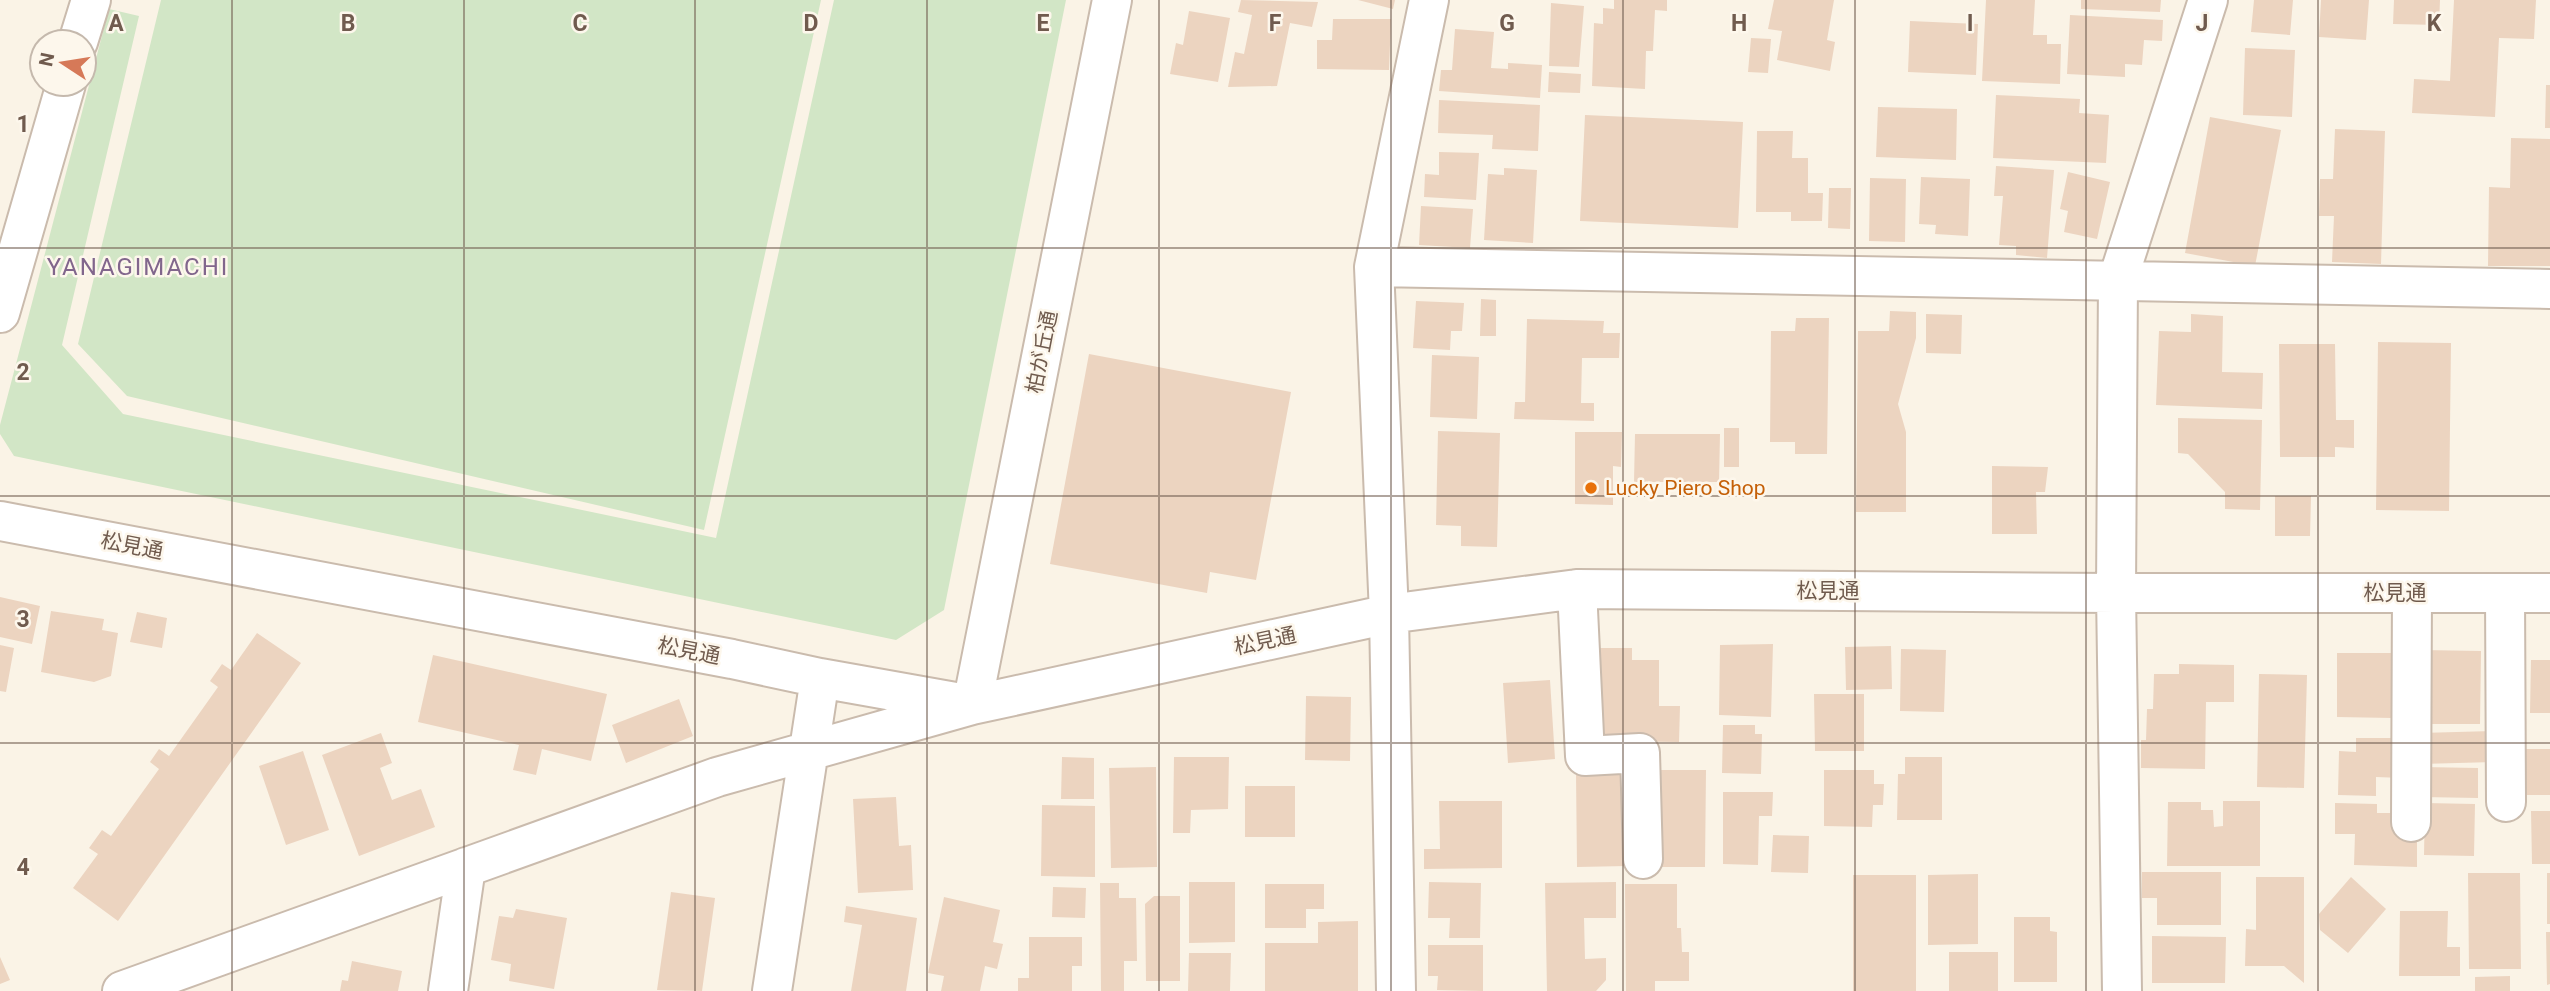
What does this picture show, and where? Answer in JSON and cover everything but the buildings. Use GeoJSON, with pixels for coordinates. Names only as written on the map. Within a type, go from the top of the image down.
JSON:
{"type":"FeatureCollection","features":[{"type":"Feature","properties":{"kind":"street"},"geometry":{"type":"LineString","coordinates":[[82,28],[91,0]]}},
{"type":"Feature","properties":{"kind":"street","name":"柏が丘通"},"geometry":{"type":"LineString","coordinates":[[972,705],[1112,0]]}},
{"type":"Feature","properties":{"kind":"street"},"geometry":{"type":"LineString","coordinates":[[1396,991],[1389,614],[1374,267],[1429,0]]}},
{"type":"Feature","properties":{"kind":"street"},"geometry":{"type":"LineString","coordinates":[[2122,991],[2116,593],[2118,279],[2208,0]]}},
{"type":"Feature","properties":{"kind":"street"},"geometry":{"type":"LineString","coordinates":[[0,313],[62,98]]}},
{"type":"Feature","properties":{"kind":"street"},"geometry":{"type":"LineString","coordinates":[[1374,267],[2550,289]]}},
{"type":"Feature","properties":{"kind":"street","name":"松見通"},"geometry":{"type":"LineString","coordinates":[[0,521],[972,705],[1389,614],[1577,589],[2550,593]]}},
{"type":"Feature","properties":{"kind":"street"},"geometry":{"type":"LineString","coordinates":[[1577,589],[1585,756],[1640,753],[1643,859]]}},
{"type":"Feature","properties":{"kind":"street"},"geometry":{"type":"LineString","coordinates":[[2411,822],[2412,593]]}},
{"type":"Feature","properties":{"kind":"street"},"geometry":{"type":"LineString","coordinates":[[2505,593],[2506,802]]}},
{"type":"Feature","properties":{"kind":"street"},"geometry":{"type":"LineString","coordinates":[[772,991],[820,678]]}},
{"type":"Feature","properties":{"kind":"street"},"geometry":{"type":"LineString","coordinates":[[143,987],[717,777],[972,705]]}},
{"type":"Feature","properties":{"kind":"street"},"geometry":{"type":"LineString","coordinates":[[448,991],[466,867]]}},
{"type":"Feature","properties":{"kind":"green space"},"geometry":{"type":"Polygon","coordinates":[[[161,0],[821,0],[704,530],[127,396],[78,344],[161,0]]]}},
{"type":"Feature","properties":{"kind":"green space"},"geometry":{"type":"Polygon","coordinates":[[[834,0],[1066,0],[944,610],[896,640],[14,456],[0,434],[0,425],[86,98],[98,98],[98,51],[109,9],[139,16],[62,345],[123,414],[716,538],[834,0]]]}},
{"type":"Feature","properties":{"kind":"place","name":"Lucky Piero Shop"},"geometry":{"type":"Point","coordinates":[1591,488]}},
{"type":"Feature","properties":{"kind":"district","name":"YANAGIMACHI"},"geometry":{"type":"Point","coordinates":[138,267]}}]}
